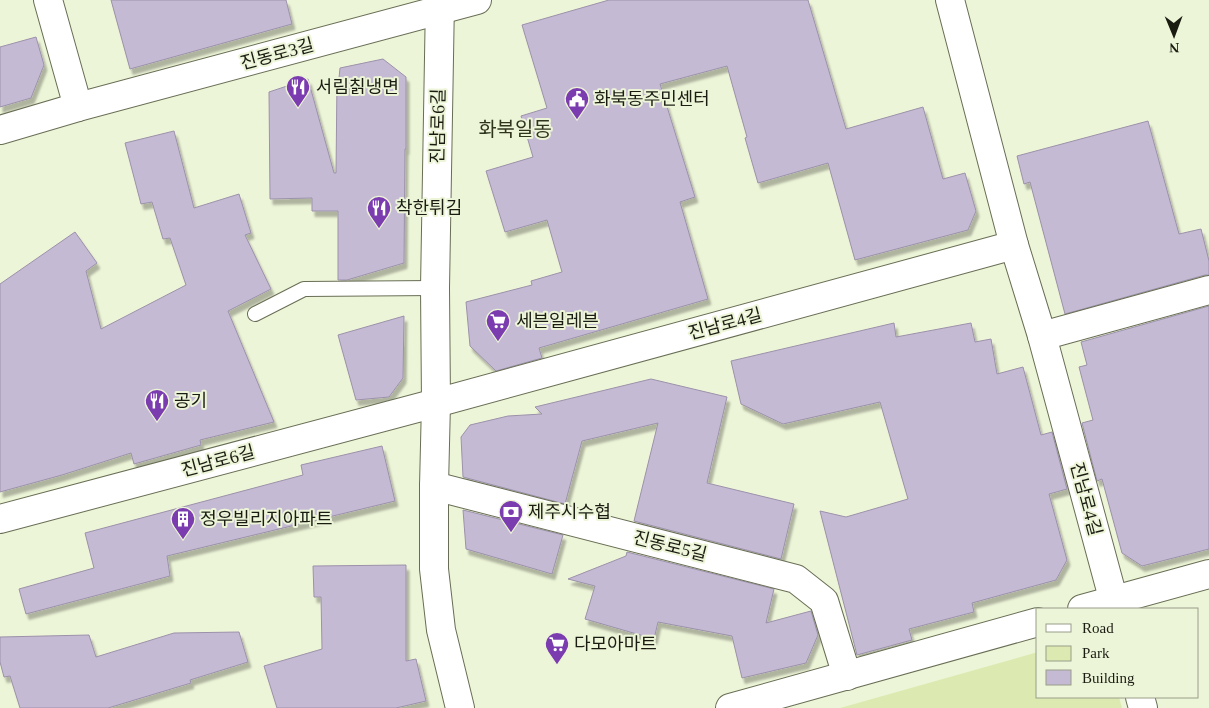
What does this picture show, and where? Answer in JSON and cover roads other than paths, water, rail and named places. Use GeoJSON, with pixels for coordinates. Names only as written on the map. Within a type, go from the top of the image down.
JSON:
{"type":"FeatureCollection","features":[{"type":"Feature","properties":{"kind":"street"},"geometry":{"type":"LineString","coordinates":[[48,0],[78,107]]}},
{"type":"Feature","properties":{"kind":"street","name":"진동로3길"},"geometry":{"type":"LineString","coordinates":[[0,130],[440,5],[477,0]]}},
{"type":"Feature","properties":{"kind":"street","name":"진남로4길"},"geometry":{"type":"LineString","coordinates":[[950,0],[1014,245],[1042,336],[1115,605]]}},
{"type":"Feature","properties":{"kind":"street","name":"진남로6길"},"geometry":{"type":"LineString","coordinates":[[440,5],[435,288],[434,570],[441,630],[460,708]]}},
{"type":"Feature","properties":{"kind":"street","name":"진남로4길"},"geometry":{"type":"LineString","coordinates":[[436,403],[1014,245]]}},
{"type":"Feature","properties":{"kind":"street"},"geometry":{"type":"LineString","coordinates":[[1042,336],[1209,290]]}},
{"type":"Feature","properties":{"kind":"street","name":"진남로6길"},"geometry":{"type":"LineString","coordinates":[[0,519],[436,403]]}},
{"type":"Feature","properties":{"kind":"street","name":"진동로5길"},"geometry":{"type":"LineString","coordinates":[[434,486],[796,579],[824,601],[847,676]]}},
{"type":"Feature","properties":{"kind":"street"},"geometry":{"type":"LineString","coordinates":[[1090,608],[1115,605],[1209,574]]}},
{"type":"Feature","properties":{"kind":"street"},"geometry":{"type":"LineString","coordinates":[[730,708],[1036,623]]}},
{"type":"Feature","properties":{"kind":"lane"},"geometry":{"type":"LineString","coordinates":[[255,314],[304,289],[435,288]]}},
{"type":"Feature","properties":{"kind":"place","name":"서림칡냉면"},"geometry":{"type":"Point","coordinates":[298,108]}},
{"type":"Feature","properties":{"kind":"place","name":"화북동주민센터"},"geometry":{"type":"Point","coordinates":[577,120]}},
{"type":"Feature","properties":{"kind":"place","name":"착한튀김"},"geometry":{"type":"Point","coordinates":[379,229]}},
{"type":"Feature","properties":{"kind":"place","name":"세븐일레븐"},"geometry":{"type":"Point","coordinates":[498,342]}},
{"type":"Feature","properties":{"kind":"place","name":"공기"},"geometry":{"type":"Point","coordinates":[157,422]}},
{"type":"Feature","properties":{"kind":"place","name":"제주시수협"},"geometry":{"type":"Point","coordinates":[511,533]}},
{"type":"Feature","properties":{"kind":"place","name":"정우빌리지아파트"},"geometry":{"type":"Point","coordinates":[183,540]}},
{"type":"Feature","properties":{"kind":"place","name":"다모아마트"},"geometry":{"type":"Point","coordinates":[557,665]}},
{"type":"Feature","properties":{"kind":"district","name":"화북일동"},"geometry":{"type":"Point","coordinates":[515,129]}}]}
